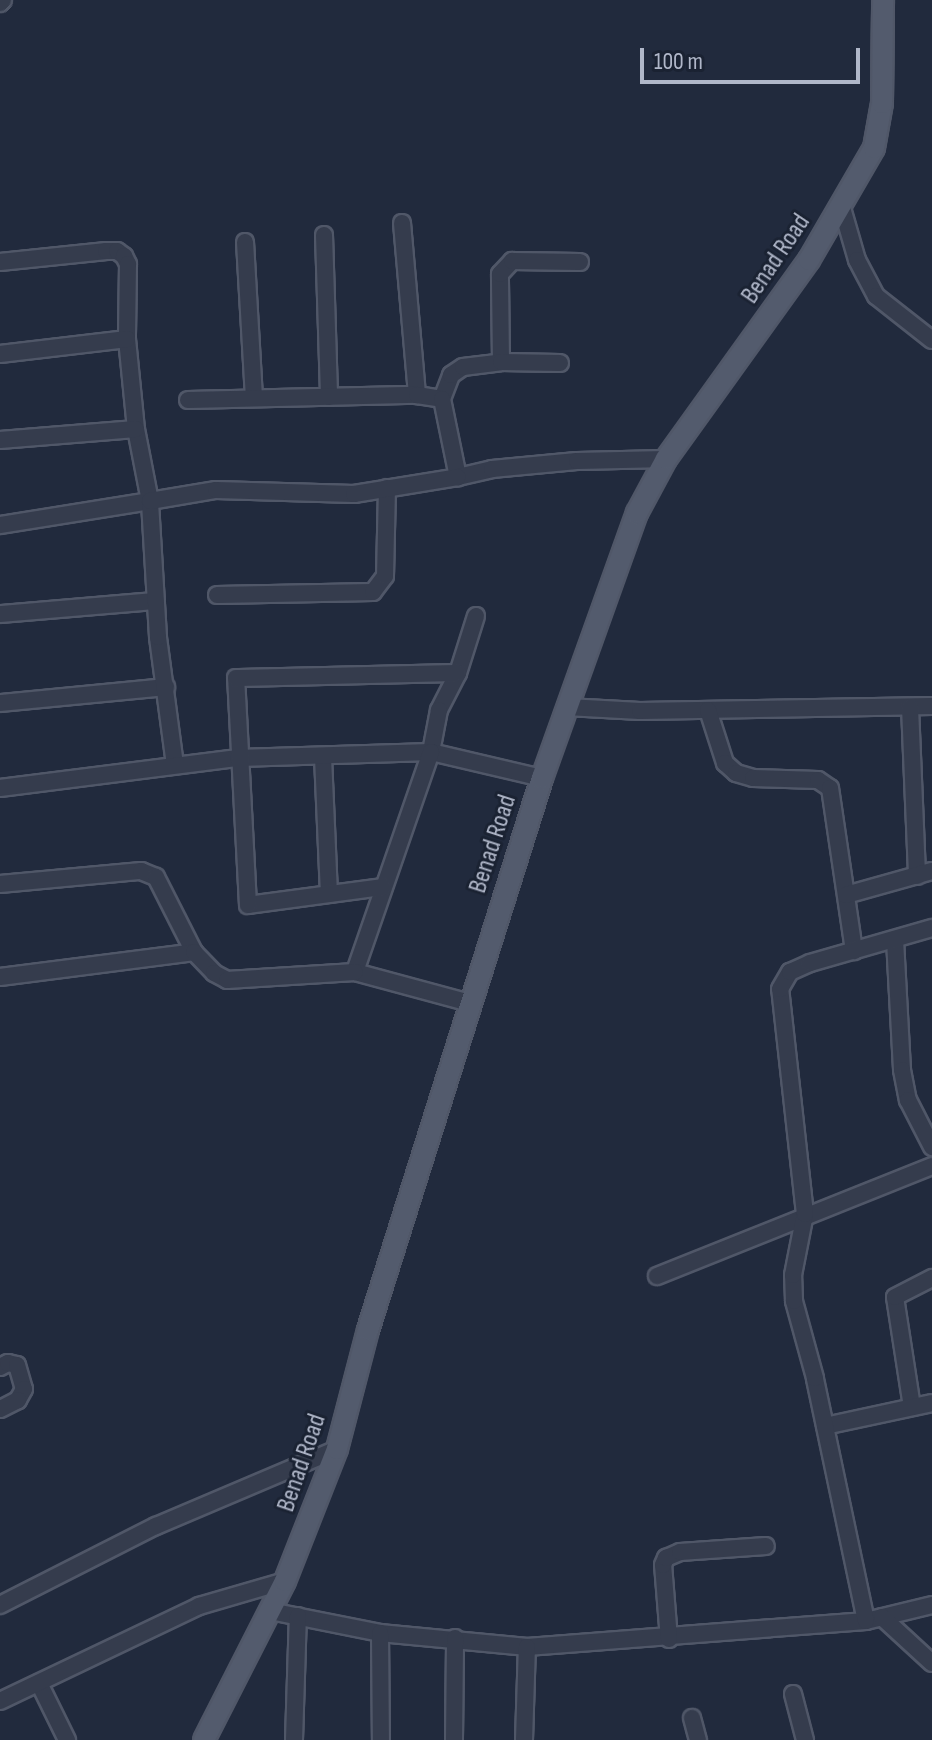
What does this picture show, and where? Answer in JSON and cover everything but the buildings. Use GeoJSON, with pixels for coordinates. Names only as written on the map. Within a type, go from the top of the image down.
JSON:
{"type":"FeatureCollection","features":[{"type":"Feature","properties":{"kind":"main road","name":"Benad Road"},"geometry":{"type":"LineString","coordinates":[[204,1740],[285,1581],[337,1449],[368,1330],[542,778],[637,513],[666,459],[809,260],[842,208],[874,148],[882,103],[883,0]]}},
{"type":"Feature","properties":{"kind":"street"},"geometry":{"type":"LineString","coordinates":[[842,208],[857,260],[876,296],[932,340]]}},
{"type":"Feature","properties":{"kind":"street"},"geometry":{"type":"LineString","coordinates":[[402,223],[417,395]]}},
{"type":"Feature","properties":{"kind":"street"},"geometry":{"type":"LineString","coordinates":[[324,235],[329,397]]}},
{"type":"Feature","properties":{"kind":"street"},"geometry":{"type":"LineString","coordinates":[[245,242],[254,396]]}},
{"type":"Feature","properties":{"kind":"street"},"geometry":{"type":"LineString","coordinates":[[0,262],[117,251],[128,264],[127,339],[136,429],[150,501],[155,601],[175,765]]}},
{"type":"Feature","properties":{"kind":"street"},"geometry":{"type":"LineString","coordinates":[[501,362],[500,274],[512,261],[580,262]]}},
{"type":"Feature","properties":{"kind":"street"},"geometry":{"type":"LineString","coordinates":[[0,354],[127,339]]}},
{"type":"Feature","properties":{"kind":"street"},"geometry":{"type":"LineString","coordinates":[[458,477],[442,399],[451,375],[463,367],[501,362],[560,363]]}},
{"type":"Feature","properties":{"kind":"street"},"geometry":{"type":"LineString","coordinates":[[188,400],[254,396],[417,395],[442,399]]}},
{"type":"Feature","properties":{"kind":"street"},"geometry":{"type":"LineString","coordinates":[[0,440],[136,429]]}},
{"type":"Feature","properties":{"kind":"street"},"geometry":{"type":"LineString","coordinates":[[0,525],[216,490],[354,494],[492,469],[577,461],[666,459]]}},
{"type":"Feature","properties":{"kind":"street"},"geometry":{"type":"LineString","coordinates":[[217,595],[373,592],[385,576],[387,488]]}},
{"type":"Feature","properties":{"kind":"street"},"geometry":{"type":"LineString","coordinates":[[0,614],[155,601]]}},
{"type":"Feature","properties":{"kind":"street"},"geometry":{"type":"LineString","coordinates":[[355,972],[431,752],[439,710],[458,673],[476,616]]}},
{"type":"Feature","properties":{"kind":"street"},"geometry":{"type":"LineString","coordinates":[[383,887],[248,905],[236,678],[458,673]]}},
{"type":"Feature","properties":{"kind":"street"},"geometry":{"type":"LineString","coordinates":[[0,703],[166,687]]}},
{"type":"Feature","properties":{"kind":"street"},"geometry":{"type":"LineString","coordinates":[[567,707],[640,711],[932,706]]}},
{"type":"Feature","properties":{"kind":"street"},"geometry":{"type":"LineString","coordinates":[[846,895],[924,874],[910,707]]}},
{"type":"Feature","properties":{"kind":"street"},"geometry":{"type":"LineString","coordinates":[[708,710],[725,763],[736,773],[753,778],[818,780],[830,788],[854,951]]}},
{"type":"Feature","properties":{"kind":"street"},"geometry":{"type":"LineString","coordinates":[[0,788],[83,780],[238,758],[323,757],[390,751],[431,752],[542,778]]}},
{"type":"Feature","properties":{"kind":"street"},"geometry":{"type":"LineString","coordinates":[[323,757],[329,894]]}},
{"type":"Feature","properties":{"kind":"street"},"geometry":{"type":"LineString","coordinates":[[0,884],[141,871],[156,877],[194,952],[214,973],[227,980],[355,972],[470,1003]]}},
{"type":"Feature","properties":{"kind":"street"},"geometry":{"type":"LineString","coordinates":[[932,928],[790,972],[780,989],[805,1214],[793,1275],[794,1301],[874,1619],[932,1663]]}},
{"type":"Feature","properties":{"kind":"street"},"geometry":{"type":"LineString","coordinates":[[895,940],[902,1070],[908,1100],[932,1147]]}},
{"type":"Feature","properties":{"kind":"street"},"geometry":{"type":"LineString","coordinates":[[0,977],[194,952]]}},
{"type":"Feature","properties":{"kind":"street"},"geometry":{"type":"LineString","coordinates":[[657,1276],[805,1214],[932,1166]]}},
{"type":"Feature","properties":{"kind":"street"},"geometry":{"type":"LineString","coordinates":[[912,1407],[895,1297],[932,1278]]}},
{"type":"Feature","properties":{"kind":"street"},"geometry":{"type":"LineString","coordinates":[[0,1367],[8,1363],[17,1365],[24,1389],[18,1400],[0,1409]]}},
{"type":"Feature","properties":{"kind":"street"},"geometry":{"type":"LineString","coordinates":[[825,1426],[932,1403]]}},
{"type":"Feature","properties":{"kind":"street"},"geometry":{"type":"LineString","coordinates":[[0,1605],[156,1526],[337,1449]]}},
{"type":"Feature","properties":{"kind":"street"},"geometry":{"type":"LineString","coordinates":[[669,1639],[663,1565],[666,1558],[680,1552],[766,1546]]}},
{"type":"Feature","properties":{"kind":"street"},"geometry":{"type":"LineString","coordinates":[[0,1701],[199,1606],[285,1581]]}},
{"type":"Feature","properties":{"kind":"street"},"geometry":{"type":"LineString","coordinates":[[270,1611],[380,1633],[527,1647],[669,1639],[874,1619],[932,1605]]}},
{"type":"Feature","properties":{"kind":"street"},"geometry":{"type":"LineString","coordinates":[[294,1740],[298,1616]]}},
{"type":"Feature","properties":{"kind":"street"},"geometry":{"type":"LineString","coordinates":[[380,1633],[381,1740]]}},
{"type":"Feature","properties":{"kind":"street"},"geometry":{"type":"LineString","coordinates":[[454,1740],[455,1638]]}},
{"type":"Feature","properties":{"kind":"street"},"geometry":{"type":"LineString","coordinates":[[524,1740],[527,1647]]}},
{"type":"Feature","properties":{"kind":"street"},"geometry":{"type":"LineString","coordinates":[[39,1683],[67,1740]]}},
{"type":"Feature","properties":{"kind":"street"},"geometry":{"type":"LineString","coordinates":[[793,1694],[805,1740]]}},
{"type":"Feature","properties":{"kind":"street"},"geometry":{"type":"LineString","coordinates":[[692,1718],[698,1740]]}}]}
